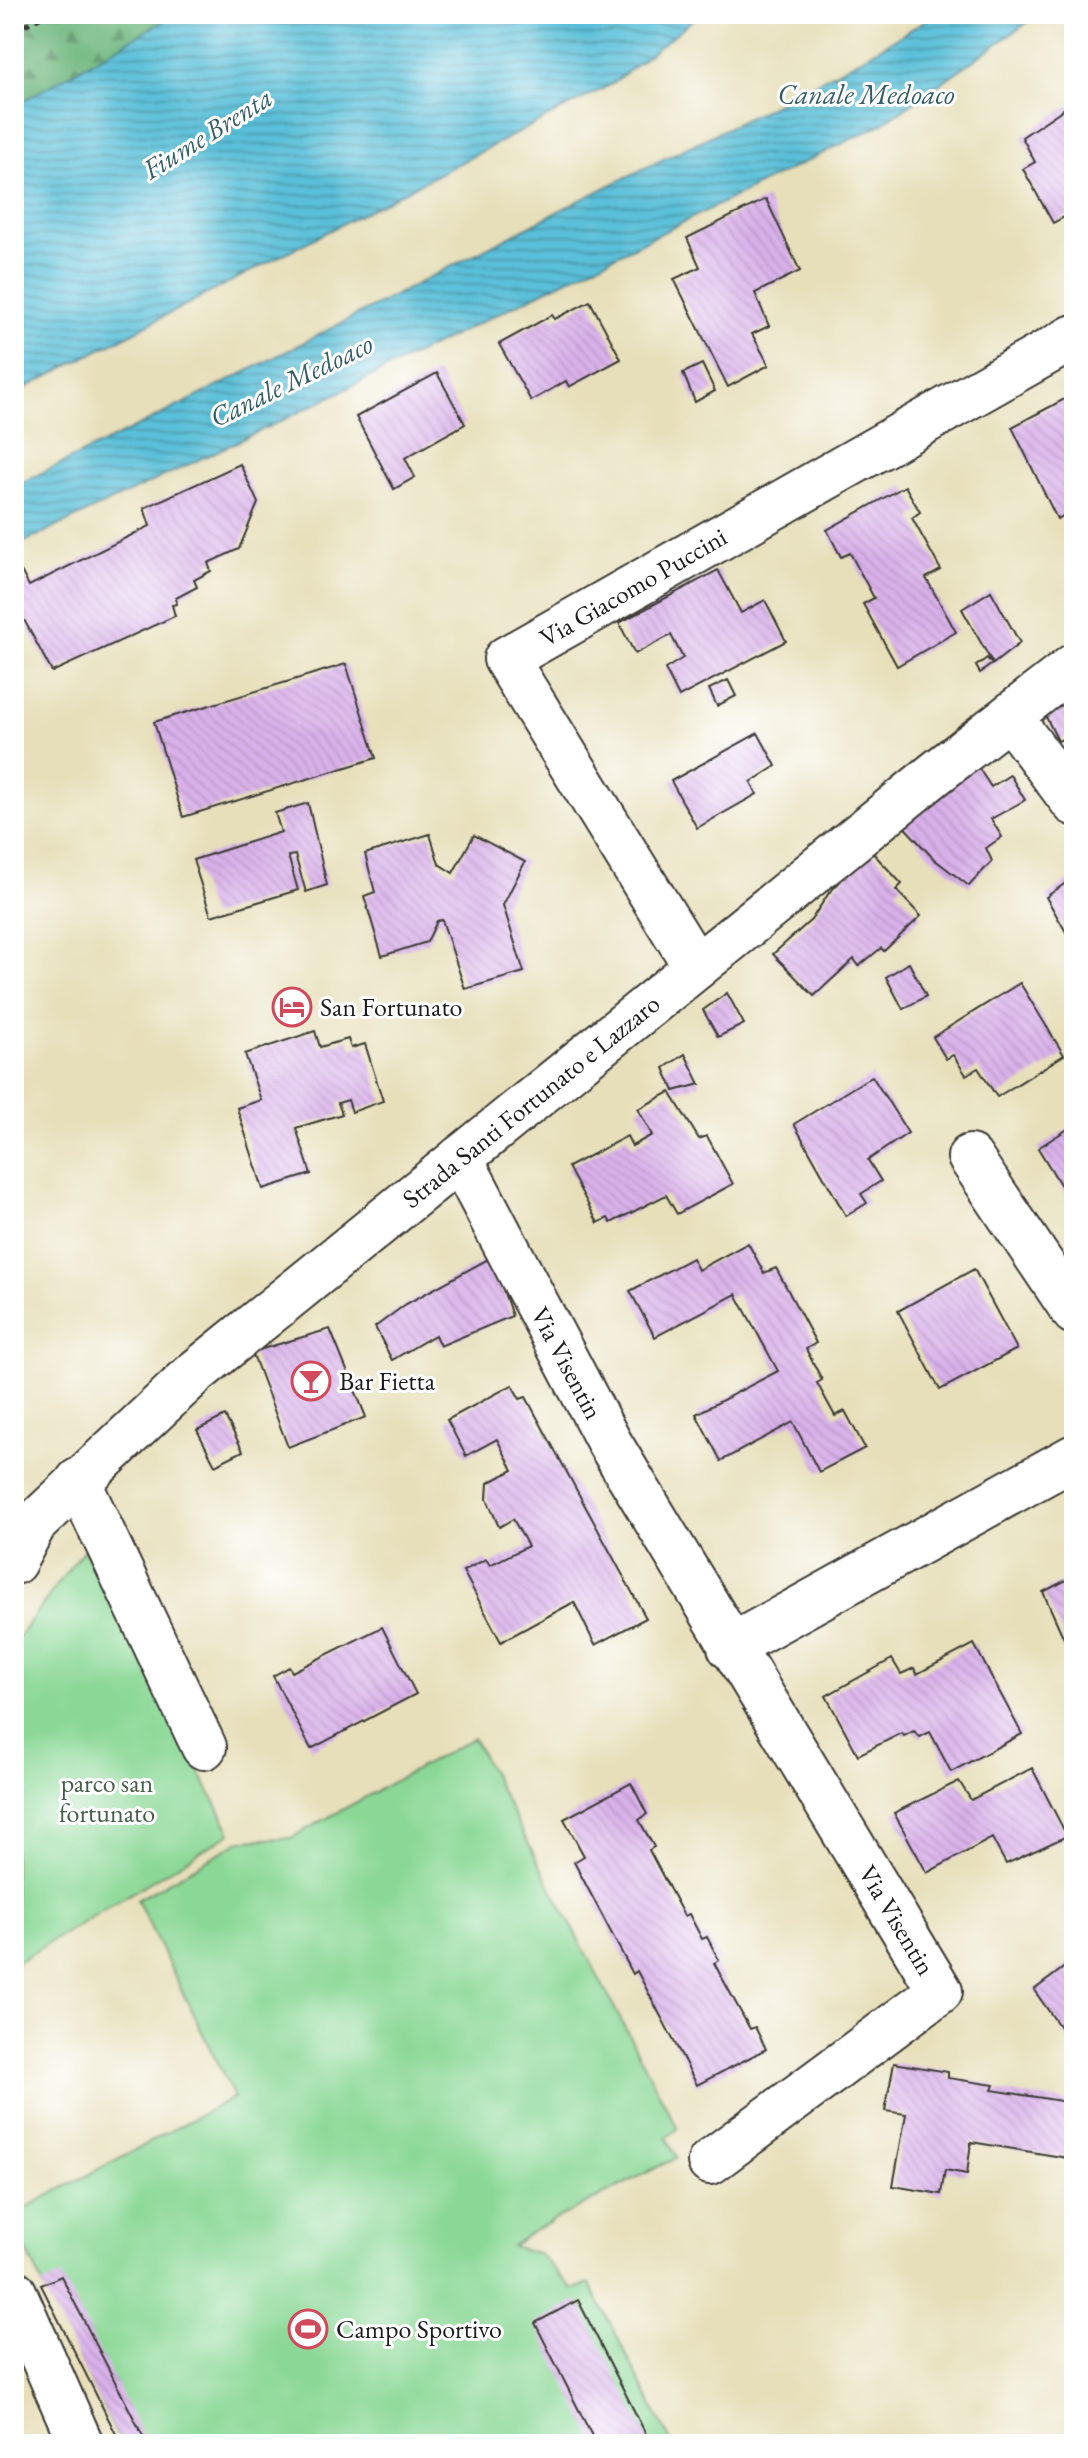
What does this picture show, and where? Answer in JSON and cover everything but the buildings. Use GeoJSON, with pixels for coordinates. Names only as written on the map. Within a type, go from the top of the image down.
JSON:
{"type":"FeatureCollection","features":[{"type":"Feature","properties":{"kind":"street","name":"Via Giacomo Puccini"},"geometry":{"type":"LineString","coordinates":[[696,967],[506,659],[1074,337]]}},
{"type":"Feature","properties":{"kind":"street","name":"Strada Santi Fortunato e Lazzaro"},"geometry":{"type":"LineString","coordinates":[[14,1562],[34,1524],[196,1372],[1074,666]]}},
{"type":"Feature","properties":{"kind":"street"},"geometry":{"type":"LineString","coordinates":[[1010,717],[1074,803]]}},
{"type":"Feature","properties":{"kind":"street"},"geometry":{"type":"LineString","coordinates":[[970,1157],[1074,1312]]}},
{"type":"Feature","properties":{"kind":"street","name":"Via Visentin"},"geometry":{"type":"LineString","coordinates":[[460,1158],[609,1442],[940,1991],[710,2162]]}},
{"type":"Feature","properties":{"kind":"street"},"geometry":{"type":"LineString","coordinates":[[730,1647],[1074,1457]]}},
{"type":"Feature","properties":{"kind":"street"},"geometry":{"type":"LineString","coordinates":[[78,1481],[204,1747]]}},
{"type":"Feature","properties":{"kind":"street"},"geometry":{"type":"LineString","coordinates":[[14,2292],[81,2444]]}},
{"type":"Feature","properties":{"kind":"path"},"geometry":{"type":"LineString","coordinates":[[14,31],[45,14]]}},
{"type":"Feature","properties":{"kind":"green space"},"geometry":{"type":"Polygon","coordinates":[[[14,14],[176,14],[14,106],[14,14]]]}},
{"type":"Feature","properties":{"kind":"green space","name":"parco san fortunato"},"geometry":{"type":"Polygon","coordinates":[[[84,1549],[231,1833],[14,1964],[14,1643],[84,1549]]]}},
{"type":"Feature","properties":{"kind":"green space"},"geometry":{"type":"Polygon","coordinates":[[[473,1738],[678,2129],[666,2137],[677,2157],[535,2230],[512,2246],[539,2254],[573,2289],[590,2284],[672,2444],[121,2444],[14,2225],[14,2214],[234,2097],[137,1900],[242,1840],[291,1838],[473,1738]]]}},
{"type":"Feature","properties":{"kind":"water","name":"Fiume Brenta"},"geometry":{"type":"Polygon","coordinates":[[[176,14],[700,14],[612,84],[14,394],[14,106],[176,14]]]}},
{"type":"Feature","properties":{"kind":"water","name":"Canale Medoaco"},"geometry":{"type":"Polygon","coordinates":[[[935,14],[1040,14],[882,124],[283,420],[14,547],[14,486],[793,95],[935,14]]]}},
{"type":"Feature","properties":{"kind":"place","name":"San Fortunato"},"geometry":{"type":"Point","coordinates":[292,1007]}},
{"type":"Feature","properties":{"kind":"place","name":"Bar Fietta"},"geometry":{"type":"Point","coordinates":[311,1381]}},
{"type":"Feature","properties":{"kind":"place","name":"Campo Sportivo"},"geometry":{"type":"Point","coordinates":[308,2329]}}]}
